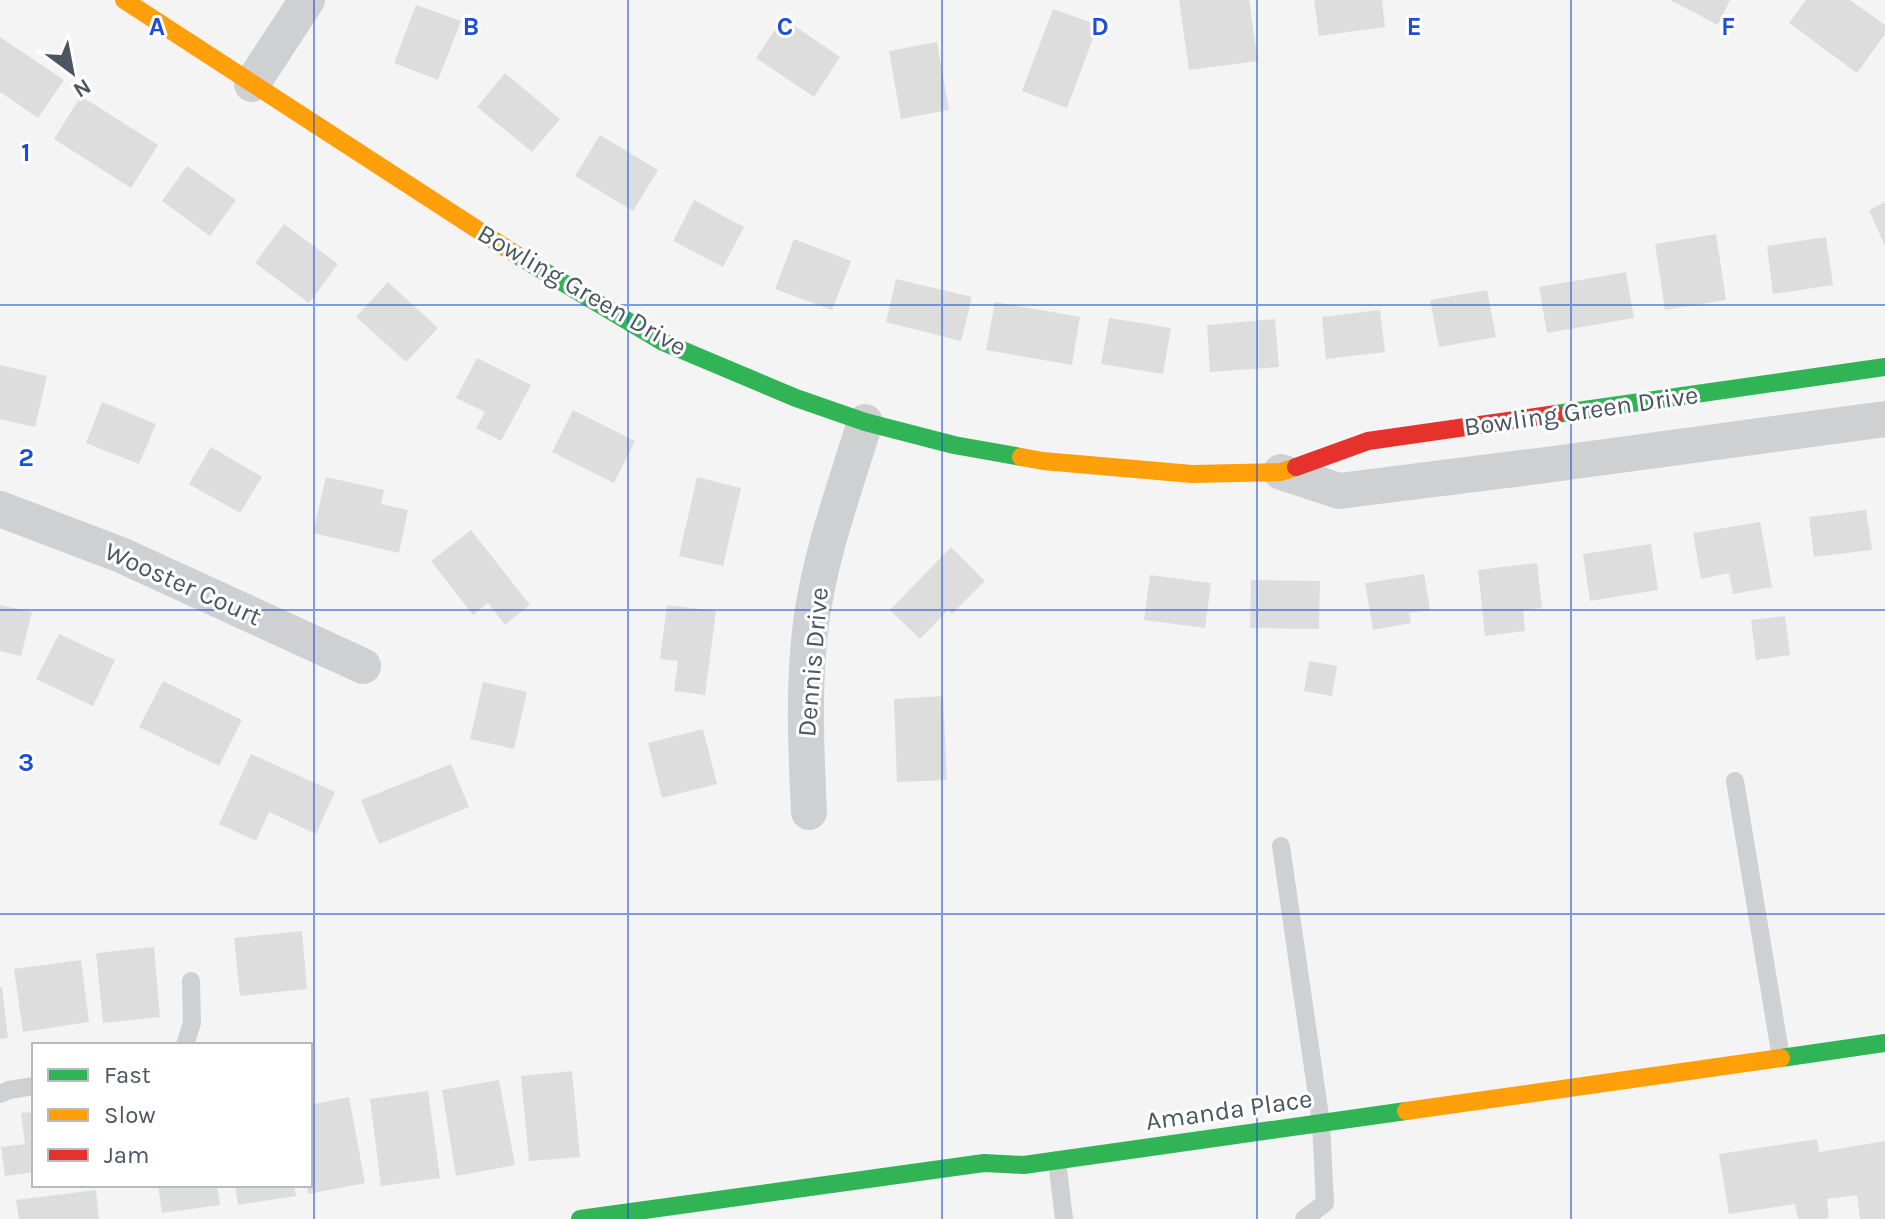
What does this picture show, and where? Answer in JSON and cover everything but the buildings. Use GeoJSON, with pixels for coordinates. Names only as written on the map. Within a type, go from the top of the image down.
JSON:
{"type":"FeatureCollection","features":[{"type":"Feature","properties":{"kind":"street","name":"Bowling Green Drive"},"geometry":{"type":"LineString","coordinates":[[124,0],[506,249],[663,342],[796,398],[865,422],[954,445],[1043,461],[1192,474],[1281,472],[1368,441],[1885,367]]}},
{"type":"Feature","properties":{"kind":"street"},"geometry":{"type":"LineString","coordinates":[[252,84],[307,0]]}},
{"type":"Feature","properties":{"kind":"street","name":"Bowling Green Drive"},"geometry":{"type":"LineString","coordinates":[[1281,472],[1339,491],[1885,419]]}},
{"type":"Feature","properties":{"kind":"street","name":"Dennis Drive"},"geometry":{"type":"LineString","coordinates":[[809,812],[804,723],[811,623],[824,558],[865,422]]}},
{"type":"Feature","properties":{"kind":"street","name":"Wooster Court"},"geometry":{"type":"LineString","coordinates":[[0,509],[121,555],[363,666]]}},
{"type":"Feature","properties":{"kind":"street","name":"Amanda Place"},"geometry":{"type":"LineString","coordinates":[[580,1219],[984,1163],[1024,1165],[1885,1043]]}},
{"type":"Feature","properties":{"kind":"lane"},"geometry":{"type":"LineString","coordinates":[[1735,781],[1781,1058]]}},
{"type":"Feature","properties":{"kind":"lane"},"geometry":{"type":"LineString","coordinates":[[1281,846],[1321,1123],[1325,1203],[1304,1219]]}},
{"type":"Feature","properties":{"kind":"lane"},"geometry":{"type":"LineString","coordinates":[[186,1043],[192,1023],[191,981]]}},
{"type":"Feature","properties":{"kind":"lane"},"geometry":{"type":"LineString","coordinates":[[0,1094],[32,1086]]}},
{"type":"Feature","properties":{"kind":"lane"},"geometry":{"type":"LineString","coordinates":[[1057,1160],[1064,1219]]}},
{"type":"Feature","properties":{"kind":"traffic: fast"},"geometry":{"type":"LineString","coordinates":[[515,254],[663,342],[796,398],[865,422],[954,445],[1021,457]]}},
{"type":"Feature","properties":{"kind":"traffic: fast"},"geometry":{"type":"LineString","coordinates":[[1556,414],[1885,367]]}},
{"type":"Feature","properties":{"kind":"traffic: fast"},"geometry":{"type":"LineString","coordinates":[[1781,1058],[1885,1043]]}},
{"type":"Feature","properties":{"kind":"traffic: fast"},"geometry":{"type":"LineString","coordinates":[[580,1219],[984,1163],[1024,1165],[1406,1111]]}},
{"type":"Feature","properties":{"kind":"traffic: slow"},"geometry":{"type":"LineString","coordinates":[[124,0],[515,254]]}},
{"type":"Feature","properties":{"kind":"traffic: slow"},"geometry":{"type":"LineString","coordinates":[[1021,457],[1192,474],[1281,472],[1296,467]]}},
{"type":"Feature","properties":{"kind":"traffic: slow"},"geometry":{"type":"LineString","coordinates":[[1406,1111],[1781,1058]]}},
{"type":"Feature","properties":{"kind":"traffic: jam"},"geometry":{"type":"LineString","coordinates":[[1296,467],[1368,441],[1556,414]]}}]}
